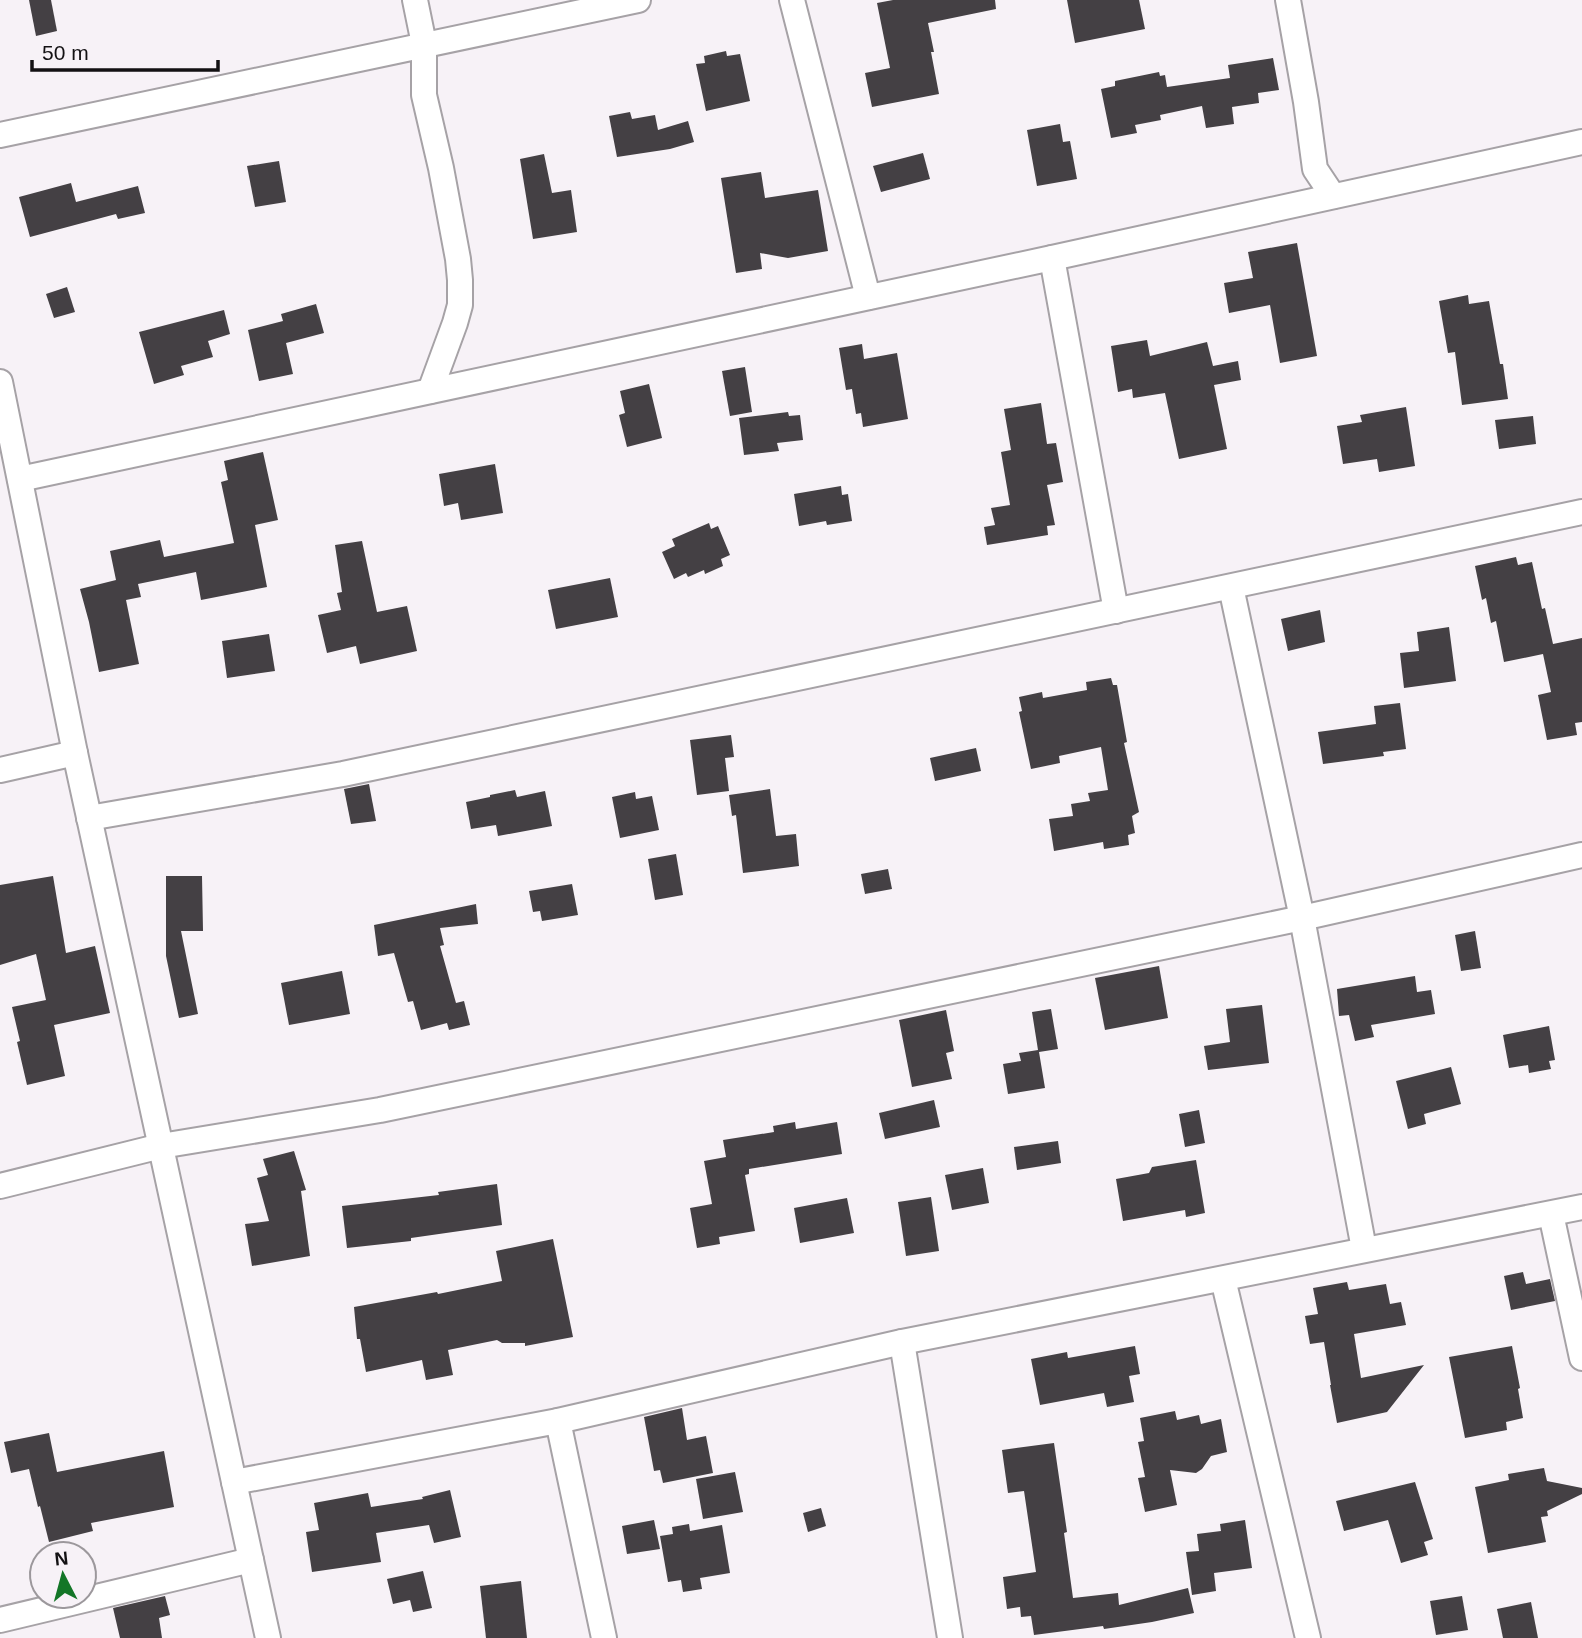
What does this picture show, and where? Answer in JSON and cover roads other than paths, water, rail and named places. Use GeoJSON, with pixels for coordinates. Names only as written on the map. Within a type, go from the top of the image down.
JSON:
{"type":"FeatureCollection","features":[{"type":"Feature","properties":{"kind":"street"},"geometry":{"type":"LineString","coordinates":[[415,0],[424,44],[424,95],[441,168],[460,280],[460,305],[456,323],[430,391]]}},
{"type":"Feature","properties":{"kind":"street"},"geometry":{"type":"LineString","coordinates":[[0,135],[638,0]]}},
{"type":"Feature","properties":{"kind":"street"},"geometry":{"type":"LineString","coordinates":[[792,0],[868,297]]}},
{"type":"Feature","properties":{"kind":"street"},"geometry":{"type":"LineString","coordinates":[[1288,0],[1315,169],[1333,196]]}},
{"type":"Feature","properties":{"kind":"street"},"geometry":{"type":"LineString","coordinates":[[20,479],[1582,142]]}},
{"type":"Feature","properties":{"kind":"street"},"geometry":{"type":"LineString","coordinates":[[1052,258],[1116,611]]}},
{"type":"Feature","properties":{"kind":"street"},"geometry":{"type":"LineString","coordinates":[[0,382],[75,753],[268,1638]]}},
{"type":"Feature","properties":{"kind":"street"},"geometry":{"type":"LineString","coordinates":[[89,818],[344,774],[1582,512]]}},
{"type":"Feature","properties":{"kind":"street"},"geometry":{"type":"LineString","coordinates":[[1231,587],[1302,919],[1364,1249]]}},
{"type":"Feature","properties":{"kind":"street"},"geometry":{"type":"LineString","coordinates":[[0,770],[75,753]]}},
{"type":"Feature","properties":{"kind":"street"},"geometry":{"type":"LineString","coordinates":[[0,1186],[161,1146],[380,1110],[1302,919],[1582,855]]}},
{"type":"Feature","properties":{"kind":"street"},"geometry":{"type":"LineString","coordinates":[[234,1482],[558,1421],[902,1342],[1582,1207]]}},
{"type":"Feature","properties":{"kind":"street"},"geometry":{"type":"LineString","coordinates":[[1551,1214],[1582,1358]]}},
{"type":"Feature","properties":{"kind":"street"},"geometry":{"type":"LineString","coordinates":[[1223,1279],[1308,1638]]}},
{"type":"Feature","properties":{"kind":"street"},"geometry":{"type":"LineString","coordinates":[[902,1342],[950,1638]]}},
{"type":"Feature","properties":{"kind":"street"},"geometry":{"type":"LineString","coordinates":[[558,1421],[604,1638]]}},
{"type":"Feature","properties":{"kind":"street"},"geometry":{"type":"LineString","coordinates":[[0,1620],[251,1560]]}}]}
